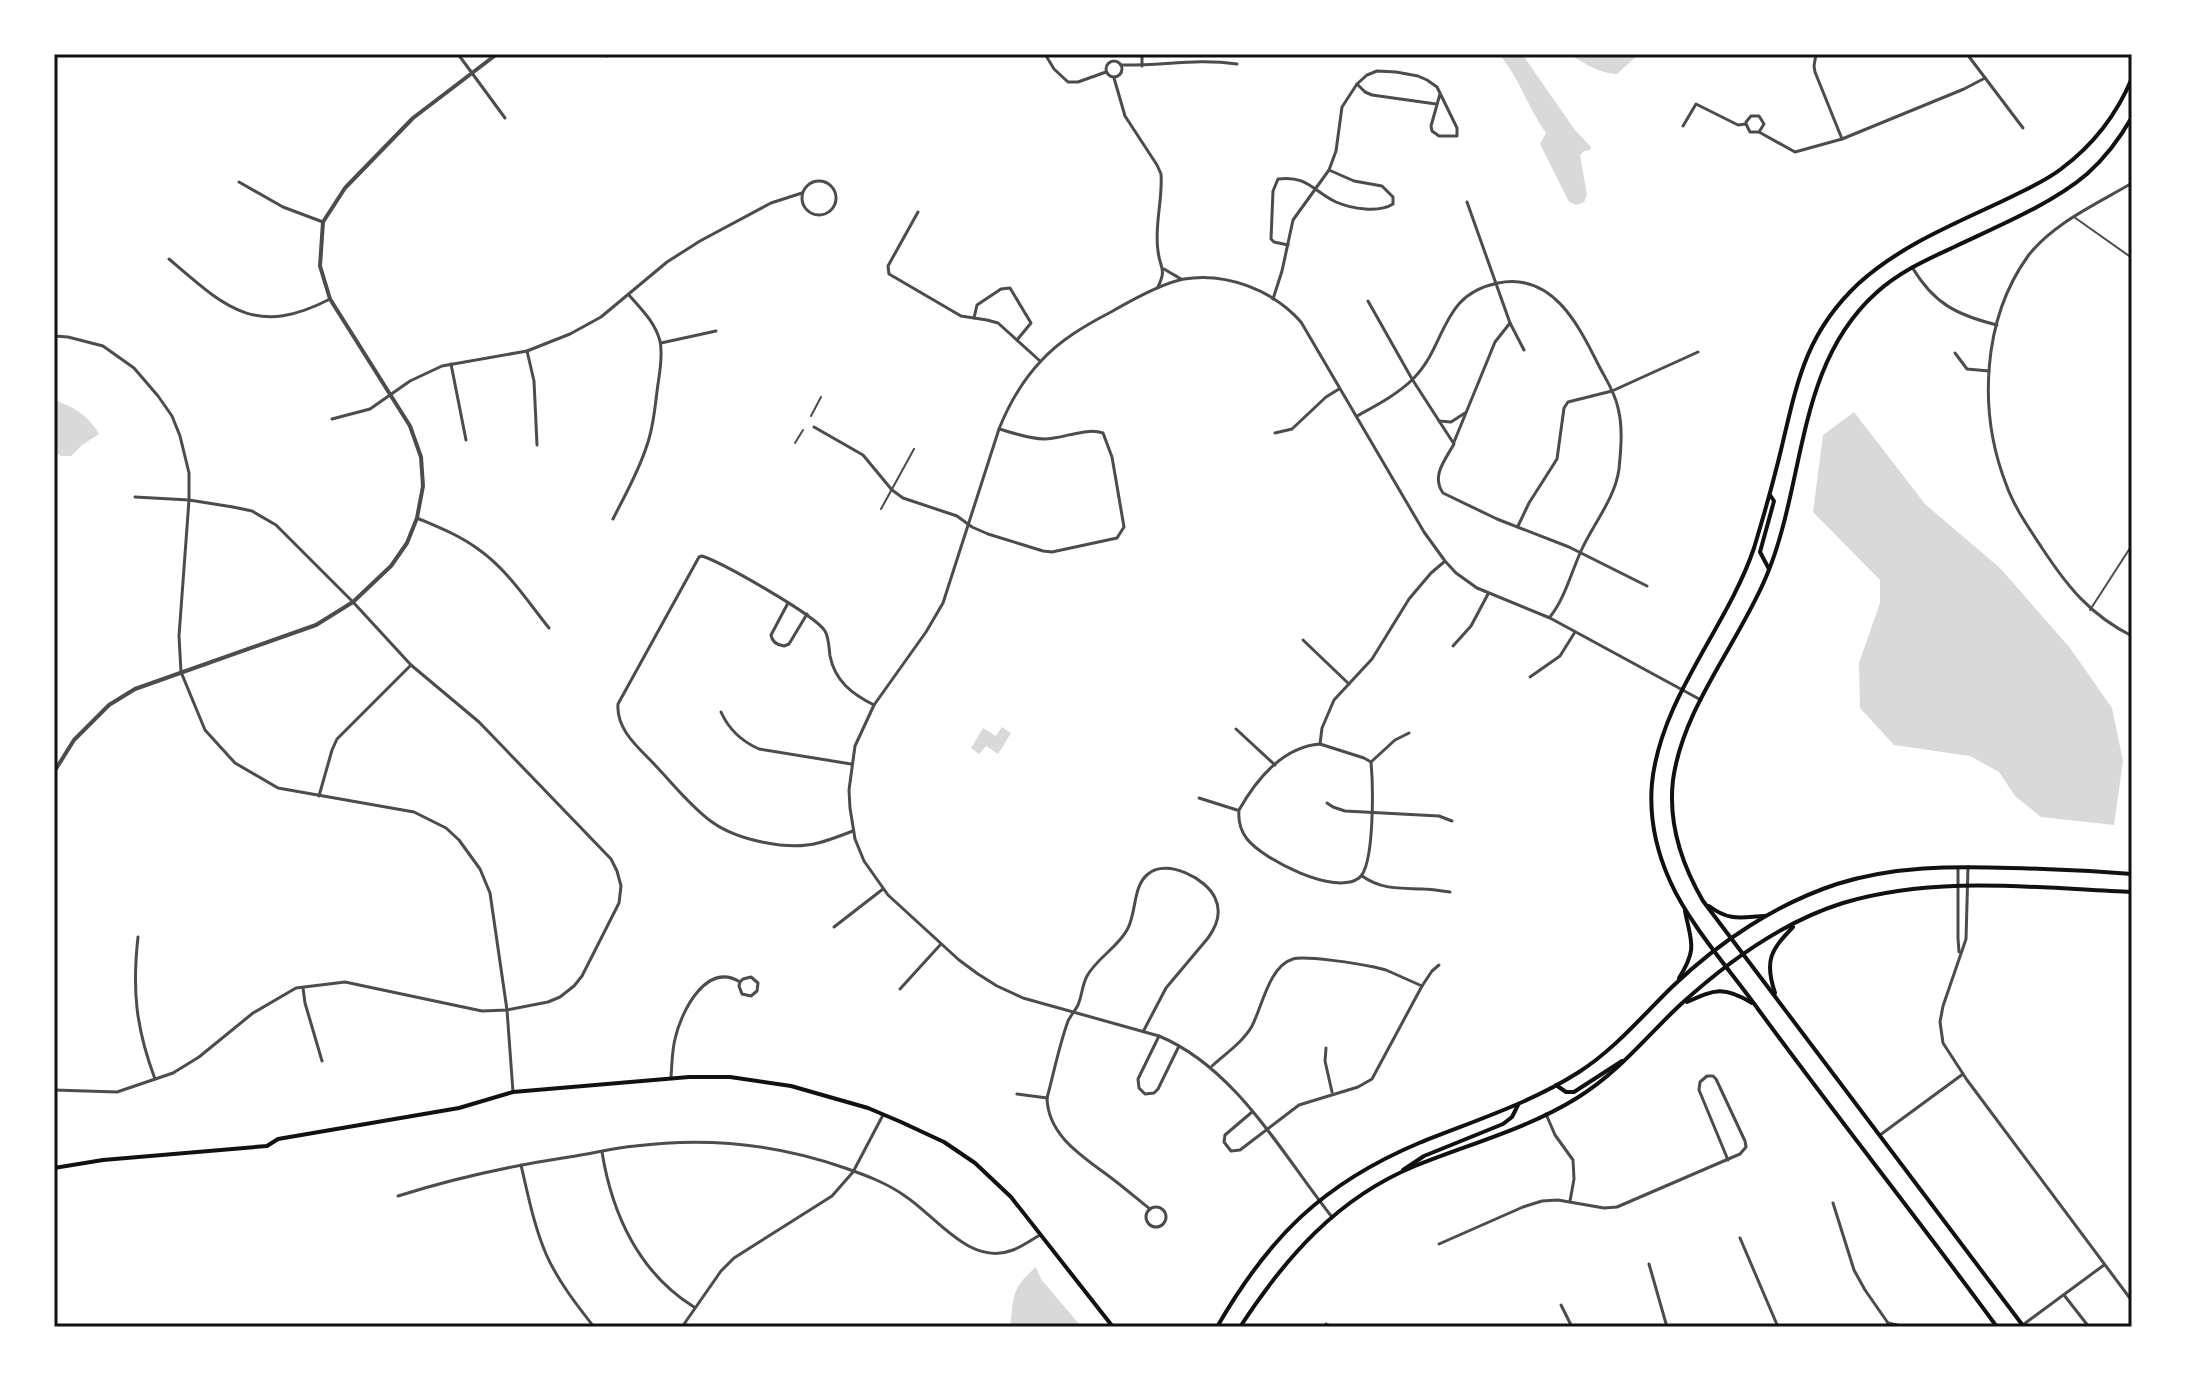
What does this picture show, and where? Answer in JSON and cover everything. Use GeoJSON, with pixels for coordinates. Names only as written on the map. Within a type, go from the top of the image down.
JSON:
{"type":"FeatureCollection","features":[{"type":"Feature","properties":{"kind":"main road"},"geometry":{"type":"LineString","coordinates":[[2125,54],[2132,57]]}},
{"type":"Feature","properties":{"kind":"main road"},"geometry":{"type":"LineString","coordinates":[[1997,1327],[1685,908],[1670,882],[1658,851],[1651,803],[1653,779],[1671,715],[1747,568],[1770,495],[1800,372],[1827,320],[1846,296],[1885,261],[2061,169],[2093,140],[2117,109],[2132,78]]}},
{"type":"Feature","properties":{"kind":"main road"},"geometry":{"type":"LineString","coordinates":[[2022,1327],[1703,901],[1679,847],[1673,820],[1672,794],[1685,733],[1769,569],[1793,489],[1818,381],[1842,332],[1877,293],[1912,267],[2067,189],[2097,164],[2132,117]]}},
{"type":"Feature","properties":{"kind":"main road"},"geometry":{"type":"LineString","coordinates":[[1769,569],[1760,552],[1774,501],[1770,495]]}},
{"type":"Feature","properties":{"kind":"main road"},"geometry":{"type":"LineString","coordinates":[[1217,1327],[1250,1273],[1293,1222],[1333,1189],[1395,1153],[1518,1105],[1581,1071],[1714,950],[1800,900],[1851,880],[1922,868],[1968,866],[2132,874]]}},
{"type":"Feature","properties":{"kind":"main road"},"geometry":{"type":"LineString","coordinates":[[1384,1182],[1413,1167],[1504,1133],[1588,1090],[1620,1066],[1681,1005],[1743,954],[1798,922],[1841,904],[1886,892],[1959,886],[2132,892]]}},
{"type":"Feature","properties":{"kind":"main road"},"geometry":{"type":"LineString","coordinates":[[1703,901],[1716,911],[1734,918],[1768,916]]}},
{"type":"Feature","properties":{"kind":"main road"},"geometry":{"type":"LineString","coordinates":[[1676,984],[1688,965],[1692,947],[1685,908]]}},
{"type":"Feature","properties":{"kind":"main road"},"geometry":{"type":"LineString","coordinates":[[1776,995],[1769,973],[1770,959],[1778,942],[1798,922]]}},
{"type":"Feature","properties":{"kind":"main road"},"geometry":{"type":"LineString","coordinates":[[1681,1005],[1710,991],[1725,990],[1754,1004]]}},
{"type":"Feature","properties":{"kind":"main road"},"geometry":{"type":"LineString","coordinates":[[1556,1085],[1566,1092],[1574,1092],[1631,1055]]}},
{"type":"Feature","properties":{"kind":"main road"},"geometry":{"type":"LineString","coordinates":[[54,1168],[103,1160],[267,1146],[278,1139],[459,1108],[513,1092],[730,1077],[791,1086],[883,1115],[944,1142],[975,1163],[1002,1188],[1113,1327]]}},
{"type":"Feature","properties":{"kind":"main road"},"geometry":{"type":"LineString","coordinates":[[1240,1327],[1263,1291],[1314,1231],[1424,1156],[1503,1124],[1512,1117],[1518,1105]]}},
{"type":"Feature","properties":{"kind":"street"},"geometry":{"type":"LineString","coordinates":[[458,54],[505,118]]}},
{"type":"Feature","properties":{"kind":"street"},"geometry":{"type":"LineString","coordinates":[[54,772],[74,740],[109,705],[135,689],[316,625],[353,602],[391,566],[407,543],[417,518],[423,486],[421,457],[410,426],[330,299],[320,266],[323,222],[345,188],[413,118],[497,54]]}},
{"type":"Feature","properties":{"kind":"street"},"geometry":{"type":"LineString","coordinates":[[1045,54],[1054,69],[1068,82],[1078,82],[1106,72]]}},
{"type":"Feature","properties":{"kind":"street"},"geometry":{"type":"LineString","coordinates":[[1142,54],[1142,66]]}},
{"type":"Feature","properties":{"kind":"street"},"geometry":{"type":"LineString","coordinates":[[1816,54],[1815,72],[1842,139]]}},
{"type":"Feature","properties":{"kind":"street"},"geometry":{"type":"LineString","coordinates":[[1967,54],[2023,128]]}},
{"type":"Feature","properties":{"kind":"street"},"geometry":{"type":"LineString","coordinates":[[1181,280],[1164,269],[1158,253],[1156,234],[1161,174],[1125,116],[1114,78],[1106,72],[1106,67],[1115,61],[1121,65],[1142,66],[1198,60],[1237,64]]}},
{"type":"Feature","properties":{"kind":"street"},"geometry":{"type":"LineString","coordinates":[[1114,78],[1121,74],[1121,65]]}},
{"type":"Feature","properties":{"kind":"street"},"geometry":{"type":"LineString","coordinates":[[1273,299],[1293,220],[1329,170],[1339,138],[1342,107],[1357,84],[1377,71],[1403,73],[1427,80],[1437,87],[1458,132],[1457,136],[1439,136],[1432,131],[1440,94]]}},
{"type":"Feature","properties":{"kind":"street"},"geometry":{"type":"LineString","coordinates":[[1746,124],[1750,132],[1759,132],[1795,152],[1842,139],[1985,78]]}},
{"type":"Feature","properties":{"kind":"street"},"geometry":{"type":"LineString","coordinates":[[1357,84],[1365,92],[1377,96],[1436,104]]}},
{"type":"Feature","properties":{"kind":"street"},"geometry":{"type":"LineString","coordinates":[[1683,126],[1696,104],[1738,125],[1746,124]]}},
{"type":"Feature","properties":{"kind":"street"},"geometry":{"type":"LineString","coordinates":[[1746,124],[1751,116],[1759,116],[1764,124],[1759,132]]}},
{"type":"Feature","properties":{"kind":"street"},"geometry":{"type":"LineString","coordinates":[[1288,245],[1271,239],[1274,185],[1281,178],[1305,181],[1337,202],[1380,209],[1393,204],[1393,197],[1382,186],[1348,179],[1329,170]]}},
{"type":"Feature","properties":{"kind":"street"},"geometry":{"type":"LineString","coordinates":[[239,182],[283,207],[323,222]]}},
{"type":"Feature","properties":{"kind":"street"},"geometry":{"type":"LineString","coordinates":[[332,419],[370,409],[419,376],[451,364],[527,351],[570,334],[590,324],[667,262],[700,241],[771,203],[802,193],[814,182],[827,183],[835,192],[835,205],[826,214],[813,214],[804,206],[802,193]]}},
{"type":"Feature","properties":{"kind":"street"},"geometry":{"type":"LineString","coordinates":[[2132,183],[2049,233],[2031,253],[2011,286],[1997,325],[1989,371],[1988,402],[1997,459],[2007,487],[2051,562],[2090,610],[2132,636]]}},
{"type":"Feature","properties":{"kind":"street"},"geometry":{"type":"LineString","coordinates":[[1467,202],[1510,323],[1524,350]]}},
{"type":"Feature","properties":{"kind":"street"},"geometry":{"type":"LineString","coordinates":[[918,212],[888,266],[889,274],[961,316],[998,323],[1040,361]]}},
{"type":"Feature","properties":{"kind":"street"},"geometry":{"type":"LineString","coordinates":[[169,259],[226,305],[261,316],[284,316],[330,299]]}},
{"type":"Feature","properties":{"kind":"street"},"geometry":{"type":"LineString","coordinates":[[1912,267],[1925,287],[1948,307],[1997,325]]}},
{"type":"Feature","properties":{"kind":"street"},"geometry":{"type":"LineString","coordinates":[[1156,290],[1164,269]]}},
{"type":"Feature","properties":{"kind":"street"},"geometry":{"type":"LineString","coordinates":[[1332,1217],[1252,1112],[1211,1067],[1180,1045],[1159,1036],[1023,998],[968,968],[883,889],[864,861],[853,831],[849,798],[851,764],[859,736],[874,705],[936,618],[999,429],[1009,406],[1040,361],[1097,319],[1181,280],[1215,278],[1235,281],[1273,299],[1301,322],[1424,532],[1445,561],[1467,582],[1488,594],[1550,618],[1701,700]]}},
{"type":"Feature","properties":{"kind":"street"},"geometry":{"type":"LineString","coordinates":[[1357,416],[1412,379],[1427,361],[1457,304],[1471,293],[1495,284],[1520,282],[1553,296],[1585,337],[1612,391],[1620,418],[1619,471],[1608,502],[1580,552],[1564,593],[1550,618]]}},
{"type":"Feature","properties":{"kind":"street"},"geometry":{"type":"LineString","coordinates":[[974,318],[977,305],[1001,289],[1010,288],[1031,323],[1017,340]]}},
{"type":"Feature","properties":{"kind":"street"},"geometry":{"type":"LineString","coordinates":[[613,519],[648,444],[656,401],[661,343],[648,317],[629,295]]}},
{"type":"Feature","properties":{"kind":"street"},"geometry":{"type":"LineString","coordinates":[[1368,301],[1412,379],[1454,444]]}},
{"type":"Feature","properties":{"kind":"street"},"geometry":{"type":"LineString","coordinates":[[1510,323],[1495,342],[1454,444],[1440,469],[1440,490],[1448,497],[1580,552],[1647,586]]}},
{"type":"Feature","properties":{"kind":"street"},"geometry":{"type":"LineString","coordinates":[[661,343],[716,331]]}},
{"type":"Feature","properties":{"kind":"street"},"geometry":{"type":"LineString","coordinates":[[54,336],[103,346],[134,368],[172,416],[189,473],[179,636],[181,672],[205,730],[235,763],[278,788],[414,812],[446,828],[480,869],[490,893],[507,1010],[513,1092]]}},
{"type":"Feature","properties":{"kind":"street"},"geometry":{"type":"LineString","coordinates":[[527,351],[534,381],[537,445]]}},
{"type":"Feature","properties":{"kind":"street"},"geometry":{"type":"LineString","coordinates":[[1518,527],[1557,459],[1564,408],[1568,402],[1612,391],[1698,352]]}},
{"type":"Feature","properties":{"kind":"street"},"geometry":{"type":"LineString","coordinates":[[1955,353],[1967,369],[1989,371]]}},
{"type":"Feature","properties":{"kind":"street"},"geometry":{"type":"LineString","coordinates":[[451,364],[466,440]]}},
{"type":"Feature","properties":{"kind":"street"},"geometry":{"type":"LineString","coordinates":[[1275,433],[1292,429],[1340,388]]}},
{"type":"Feature","properties":{"kind":"street"},"geometry":{"type":"LineString","coordinates":[[1439,421],[1451,422],[1465,413]]}},
{"type":"Feature","properties":{"kind":"street"},"geometry":{"type":"LineString","coordinates":[[814,427],[863,455],[892,490],[909,501],[957,516],[988,534],[1047,552],[1117,538],[1124,527],[1112,457],[1103,433],[1091,431],[1046,439],[999,429]]}},
{"type":"Feature","properties":{"kind":"street"},"geometry":{"type":"LineString","coordinates":[[54,1090],[117,1092],[173,1073],[199,1057],[253,1013],[296,988],[345,982],[482,1011],[548,1002],[560,997],[582,976],[619,903],[621,886],[611,859],[479,722],[411,665],[276,525],[252,511],[189,500],[135,497]]}},
{"type":"Feature","properties":{"kind":"street"},"geometry":{"type":"LineString","coordinates":[[417,518],[453,532],[481,551],[506,575],[549,628]]}},
{"type":"Feature","properties":{"kind":"street"},"geometry":{"type":"LineString","coordinates":[[853,831],[819,843],[792,847],[725,830],[704,815],[642,752],[626,733],[619,718],[618,704],[700,556],[713,560],[807,614],[827,635],[837,677],[853,693],[874,705]]}},
{"type":"Feature","properties":{"kind":"street"},"geometry":{"type":"LineString","coordinates":[[1320,744],[1322,728],[1334,700],[1372,659],[1409,599],[1445,561]]}},
{"type":"Feature","properties":{"kind":"street"},"geometry":{"type":"LineString","coordinates":[[1453,646],[1471,626],[1488,594]]}},
{"type":"Feature","properties":{"kind":"street"},"geometry":{"type":"LineString","coordinates":[[788,603],[771,635],[774,642],[784,646],[789,644],[807,614]]}},
{"type":"Feature","properties":{"kind":"street"},"geometry":{"type":"LineString","coordinates":[[1530,677],[1560,656],[1575,632]]}},
{"type":"Feature","properties":{"kind":"street"},"geometry":{"type":"LineString","coordinates":[[1303,640],[1349,684]]}},
{"type":"Feature","properties":{"kind":"street"},"geometry":{"type":"LineString","coordinates":[[319,796],[337,739],[411,665]]}},
{"type":"Feature","properties":{"kind":"street"},"geometry":{"type":"LineString","coordinates":[[721,712],[733,732],[759,749],[851,764]]}},
{"type":"Feature","properties":{"kind":"street"},"geometry":{"type":"LineString","coordinates":[[1236,729],[1275,765]]}},
{"type":"Feature","properties":{"kind":"street"},"geometry":{"type":"LineString","coordinates":[[1371,762],[1320,744],[1293,751],[1275,765],[1239,810],[1240,827],[1246,838],[1263,852],[1301,873],[1331,882],[1351,882],[1362,876],[1368,865],[1372,813],[1371,762],[1395,740],[1409,733]]}},
{"type":"Feature","properties":{"kind":"street"},"geometry":{"type":"LineString","coordinates":[[1199,798],[1239,810]]}},
{"type":"Feature","properties":{"kind":"street"},"geometry":{"type":"LineString","coordinates":[[1327,803],[1339,809],[1439,816],[1452,821]]}},
{"type":"Feature","properties":{"kind":"street"},"geometry":{"type":"LineString","coordinates":[[1958,866],[1960,956]]}},
{"type":"Feature","properties":{"kind":"street"},"geometry":{"type":"LineString","coordinates":[[1968,866],[1966,939],[1943,1006],[1940,1022],[1943,1043],[2132,1301]]}},
{"type":"Feature","properties":{"kind":"street"},"geometry":{"type":"LineString","coordinates":[[1144,1030],[1164,990],[1208,938],[1218,915],[1217,902],[1211,892],[1175,868],[1152,871],[1142,881],[1127,930],[1088,975],[1069,1018],[1047,1098],[1053,1125],[1069,1145],[1150,1209]]}},
{"type":"Feature","properties":{"kind":"street"},"geometry":{"type":"LineString","coordinates":[[1362,876],[1381,887],[1450,892]]}},
{"type":"Feature","properties":{"kind":"street"},"geometry":{"type":"LineString","coordinates":[[834,927],[883,889]]}},
{"type":"Feature","properties":{"kind":"street"},"geometry":{"type":"LineString","coordinates":[[138,937],[134,969],[138,1028],[155,1079]]}},
{"type":"Feature","properties":{"kind":"street"},"geometry":{"type":"LineString","coordinates":[[900,989],[941,944]]}},
{"type":"Feature","properties":{"kind":"street"},"geometry":{"type":"LineString","coordinates":[[1211,1067],[1251,1028],[1263,994],[1291,959],[1303,957],[1374,967],[1422,986]]}},
{"type":"Feature","properties":{"kind":"street"},"geometry":{"type":"LineString","coordinates":[[1252,1112],[1225,1135],[1226,1146],[1233,1151],[1240,1150],[1299,1105],[1363,1085],[1375,1076],[1422,986],[1439,965]]}},
{"type":"Feature","properties":{"kind":"street"},"geometry":{"type":"LineString","coordinates":[[671,1079],[675,1037],[693,996],[719,977],[740,982]]}},
{"type":"Feature","properties":{"kind":"street"},"geometry":{"type":"LineString","coordinates":[[751,977],[758,983],[757,991],[746,996],[740,990],[740,982],[751,977]]}},
{"type":"Feature","properties":{"kind":"street"},"geometry":{"type":"LineString","coordinates":[[303,988],[322,1061]]}},
{"type":"Feature","properties":{"kind":"street"},"geometry":{"type":"LineString","coordinates":[[1159,1036],[1138,1079],[1139,1088],[1145,1094],[1158,1089],[1180,1045]]}},
{"type":"Feature","properties":{"kind":"street"},"geometry":{"type":"LineString","coordinates":[[1326,1048],[1325,1061],[1332,1093]]}},
{"type":"Feature","properties":{"kind":"street"},"geometry":{"type":"LineString","coordinates":[[1880,1135],[1963,1074]]}},
{"type":"Feature","properties":{"kind":"street"},"geometry":{"type":"LineString","coordinates":[[1439,1244],[1533,1203],[1550,1200],[1617,1207],[1728,1160],[1743,1153],[1746,1145],[1716,1079],[1711,1076],[1700,1082],[1699,1090],[1728,1160]]}},
{"type":"Feature","properties":{"kind":"street"},"geometry":{"type":"LineString","coordinates":[[1017,1094],[1047,1098]]}},
{"type":"Feature","properties":{"kind":"street"},"geometry":{"type":"LineString","coordinates":[[1546,1114],[1555,1135],[1573,1160],[1570,1201]]}},
{"type":"Feature","properties":{"kind":"street"},"geometry":{"type":"LineString","coordinates":[[682,1327],[721,1271],[734,1258],[832,1196],[853,1172],[883,1115]]}},
{"type":"Feature","properties":{"kind":"street"},"geometry":{"type":"LineString","coordinates":[[398,1196],[463,1176],[602,1152],[662,1143],[732,1143],[790,1152],[872,1179],[904,1195],[979,1252],[996,1254],[1013,1251],[1040,1235]]}},
{"type":"Feature","properties":{"kind":"street"},"geometry":{"type":"LineString","coordinates":[[602,1152],[615,1207],[629,1238],[648,1267],[678,1297],[694,1307]]}},
{"type":"Feature","properties":{"kind":"street"},"geometry":{"type":"LineString","coordinates":[[521,1165],[532,1215],[547,1257],[594,1327]]}},
{"type":"Feature","properties":{"kind":"street"},"geometry":{"type":"LineString","coordinates":[[1833,1203],[1854,1270],[1865,1290],[1887,1325],[1906,1327]]}},
{"type":"Feature","properties":{"kind":"street"},"geometry":{"type":"LineString","coordinates":[[1157,1207],[1163,1211],[1166,1216],[1162,1225],[1156,1227],[1147,1223],[1146,1216],[1150,1209],[1157,1207]]}},
{"type":"Feature","properties":{"kind":"street"},"geometry":{"type":"LineString","coordinates":[[1740,1238],[1778,1327]]}},
{"type":"Feature","properties":{"kind":"street"},"geometry":{"type":"LineString","coordinates":[[1649,1264],[1667,1327]]}},
{"type":"Feature","properties":{"kind":"street"},"geometry":{"type":"LineString","coordinates":[[2022,1327],[2104,1265]]}},
{"type":"Feature","properties":{"kind":"street"},"geometry":{"type":"LineString","coordinates":[[2064,1295],[2089,1327]]}},
{"type":"Feature","properties":{"kind":"street"},"geometry":{"type":"LineString","coordinates":[[1561,1305],[1572,1327]]}},
{"type":"Feature","properties":{"kind":"street"},"geometry":{"type":"LineString","coordinates":[[1326,1324],[1332,1327]]}},
{"type":"Feature","properties":{"kind":"lane"},"geometry":{"type":"LineString","coordinates":[[2074,217],[2132,258]]}},
{"type":"Feature","properties":{"kind":"lane"},"geometry":{"type":"LineString","coordinates":[[811,416],[821,397]]}},
{"type":"Feature","properties":{"kind":"lane"},"geometry":{"type":"LineString","coordinates":[[795,443],[803,430]]}},
{"type":"Feature","properties":{"kind":"lane"},"geometry":{"type":"LineString","coordinates":[[881,509],[914,449]]}},
{"type":"Feature","properties":{"kind":"lane"},"geometry":{"type":"LineString","coordinates":[[2090,610],[2132,545]]}},
{"type":"Feature","properties":{"kind":"shaded area"},"geometry":{"type":"Polygon","coordinates":[[[1499,54],[1522,54],[1575,130],[1591,147],[1580,155],[1587,195],[1584,202],[1577,205],[1569,202],[1540,144],[1546,133],[1499,54]]]}},
{"type":"Feature","properties":{"kind":"shaded area"},"geometry":{"type":"Polygon","coordinates":[[[1567,54],[1639,54],[1617,74],[1597,69],[1567,54]]]}},
{"type":"Feature","properties":{"kind":"shaded area"},"geometry":{"type":"Polygon","coordinates":[[[54,400],[80,412],[99,434],[71,456],[54,452],[54,400]]]}},
{"type":"Feature","properties":{"kind":"shaded area"},"geometry":{"type":"Polygon","coordinates":[[[1854,412],[1925,504],[2000,568],[2070,648],[2112,708],[2123,761],[2114,825],[2041,817],[2015,796],[1999,772],[1970,756],[1894,745],[1860,708],[1859,663],[1880,603],[1880,580],[1813,512],[1823,435],[1854,412]]]}},
{"type":"Feature","properties":{"kind":"shaded area"},"geometry":{"type":"Polygon","coordinates":[[[1002,727],[1011,733],[998,754],[986,746],[979,754],[971,748],[983,728],[996,736],[1002,727]]]}},
{"type":"Feature","properties":{"kind":"shaded area"},"geometry":{"type":"Polygon","coordinates":[[[1036,1267],[1041,1279],[1079,1324],[1087,1327],[1010,1327],[1015,1293],[1036,1267]]]}}]}
